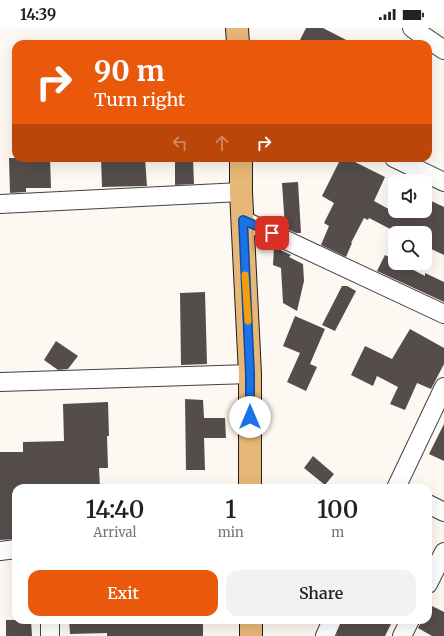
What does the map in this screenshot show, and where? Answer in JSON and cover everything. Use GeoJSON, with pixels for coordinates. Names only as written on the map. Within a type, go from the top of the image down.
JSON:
{"type":"FeatureCollection","features":[{"type":"Feature","properties":{"kind":"main road"},"geometry":{"type":"LineString","coordinates":[[237,28],[238,40]]}},
{"type":"Feature","properties":{"kind":"main road"},"geometry":{"type":"LineString","coordinates":[[241,162],[241,192],[250,374],[250,484]]}},
{"type":"Feature","properties":{"kind":"main road"},"geometry":{"type":"LineString","coordinates":[[251,624],[251,636]]}},
{"type":"Feature","properties":{"kind":"street"},"geometry":{"type":"LineString","coordinates":[[412,28],[429,40]]}},
{"type":"Feature","properties":{"kind":"street"},"geometry":{"type":"LineString","coordinates":[[432,42],[444,50]]}},
{"type":"Feature","properties":{"kind":"street"},"geometry":{"type":"LineString","coordinates":[[402,162],[444,182]]}},
{"type":"Feature","properties":{"kind":"street"},"geometry":{"type":"LineString","coordinates":[[0,204],[241,192]]}},
{"type":"Feature","properties":{"kind":"street"},"geometry":{"type":"LineString","coordinates":[[243,220],[444,314]]}},
{"type":"Feature","properties":{"kind":"street"},"geometry":{"type":"LineString","coordinates":[[0,382],[250,374]]}},
{"type":"Feature","properties":{"kind":"street"},"geometry":{"type":"LineString","coordinates":[[398,484],[444,387]]}},
{"type":"Feature","properties":{"kind":"street"},"geometry":{"type":"LineString","coordinates":[[432,506],[444,512]]}},
{"type":"Feature","properties":{"kind":"street"},"geometry":{"type":"LineString","coordinates":[[0,551],[12,550]]}},
{"type":"Feature","properties":{"kind":"street"},"geometry":{"type":"LineString","coordinates":[[432,576],[444,552]]}},
{"type":"Feature","properties":{"kind":"street"},"geometry":{"type":"LineString","coordinates":[[50,624],[50,636]]}},
{"type":"Feature","properties":{"kind":"street"},"geometry":{"type":"LineString","coordinates":[[325,636],[330,624]]}},
{"type":"Feature","properties":{"kind":"street"},"geometry":{"type":"LineString","coordinates":[[402,636],[408,624]]}},
{"type":"Feature","properties":{"kind":"building"},"geometry":{"type":"Polygon","coordinates":[[[306,28],[323,28],[346,40],[300,40],[306,28]]]}},
{"type":"Feature","properties":{"kind":"building"},"geometry":{"type":"Polygon","coordinates":[[[9,158],[12,158],[12,162],[50,162],[51,188],[26,188],[26,192],[10,193],[9,158]]]}},
{"type":"Feature","properties":{"kind":"building"},"geometry":{"type":"Polygon","coordinates":[[[101,162],[145,162],[147,186],[102,187],[101,162]]]}},
{"type":"Feature","properties":{"kind":"building"},"geometry":{"type":"Polygon","coordinates":[[[175,162],[193,162],[194,184],[175,185],[175,162]]]}},
{"type":"Feature","properties":{"kind":"building"},"geometry":{"type":"Polygon","coordinates":[[[339,162],[355,162],[385,177],[374,201],[388,209],[388,218],[432,218],[432,201],[444,207],[444,255],[432,249],[432,226],[388,226],[388,228],[369,218],[368,220],[364,218],[351,243],[346,257],[321,245],[329,226],[324,223],[334,203],[322,196],[339,162]]]}},
{"type":"Feature","properties":{"kind":"building"},"geometry":{"type":"Polygon","coordinates":[[[298,182],[301,233],[296,233],[285,228],[282,183],[298,182]]]}},
{"type":"Feature","properties":{"kind":"building"},"geometry":{"type":"Polygon","coordinates":[[[274,247],[291,255],[289,257],[303,264],[304,281],[297,311],[283,303],[281,268],[273,265],[274,247]]]}},
{"type":"Feature","properties":{"kind":"building"},"geometry":{"type":"Polygon","coordinates":[[[385,255],[388,256],[388,270],[413,270],[425,276],[425,273],[444,282],[444,302],[377,271],[385,255]]]}},
{"type":"Feature","properties":{"kind":"building"},"geometry":{"type":"Polygon","coordinates":[[[342,286],[347,286],[356,291],[335,331],[322,325],[342,286]]]}},
{"type":"Feature","properties":{"kind":"building"},"geometry":{"type":"Polygon","coordinates":[[[205,292],[207,364],[181,365],[180,293],[205,292]]]}},
{"type":"Feature","properties":{"kind":"building"},"geometry":{"type":"Polygon","coordinates":[[[295,316],[325,329],[310,364],[317,367],[306,391],[287,382],[300,353],[283,346],[295,316]]]}},
{"type":"Feature","properties":{"kind":"building"},"geometry":{"type":"Polygon","coordinates":[[[410,329],[444,348],[444,364],[431,389],[417,383],[405,410],[390,404],[398,387],[377,376],[373,386],[351,375],[365,346],[392,359],[410,329]]]}},
{"type":"Feature","properties":{"kind":"building"},"geometry":{"type":"Polygon","coordinates":[[[56,341],[78,356],[68,369],[58,370],[44,360],[56,341]]]}},
{"type":"Feature","properties":{"kind":"building"},"geometry":{"type":"Polygon","coordinates":[[[185,399],[203,400],[204,418],[225,418],[226,438],[204,438],[205,470],[186,470],[185,399]]]}},
{"type":"Feature","properties":{"kind":"building"},"geometry":{"type":"Polygon","coordinates":[[[108,402],[108,468],[99,468],[100,484],[12,484],[12,539],[0,540],[0,452],[23,452],[23,442],[64,441],[63,404],[108,402]]]}},
{"type":"Feature","properties":{"kind":"building"},"geometry":{"type":"Polygon","coordinates":[[[444,424],[444,461],[429,454],[444,424]]]}},
{"type":"Feature","properties":{"kind":"building"},"geometry":{"type":"Polygon","coordinates":[[[313,456],[334,474],[326,484],[324,484],[304,468],[313,456]]]}},
{"type":"Feature","properties":{"kind":"building"},"geometry":{"type":"Polygon","coordinates":[[[432,606],[444,612],[444,636],[432,636],[418,628],[420,624],[432,624],[432,606]]]}},
{"type":"Feature","properties":{"kind":"building"},"geometry":{"type":"Polygon","coordinates":[[[6,620],[12,620],[12,624],[31,624],[32,636],[6,636],[6,620]]]}},
{"type":"Feature","properties":{"kind":"building"},"geometry":{"type":"Polygon","coordinates":[[[69,624],[203,624],[203,636],[107,636],[107,633],[70,634],[69,624]]]}},
{"type":"Feature","properties":{"kind":"building"},"geometry":{"type":"Polygon","coordinates":[[[340,624],[391,624],[385,636],[336,636],[340,624]]]}},
{"type":"Feature","properties":{"kind":"slow traffic"},"geometry":{"type":"LineString","coordinates":[[245,275],[248,321]]}},
{"type":"Feature","properties":{"kind":"route"},"geometry":{"type":"LineString","coordinates":[[250,417],[250,374],[243,220],[272,233]]}}]}
